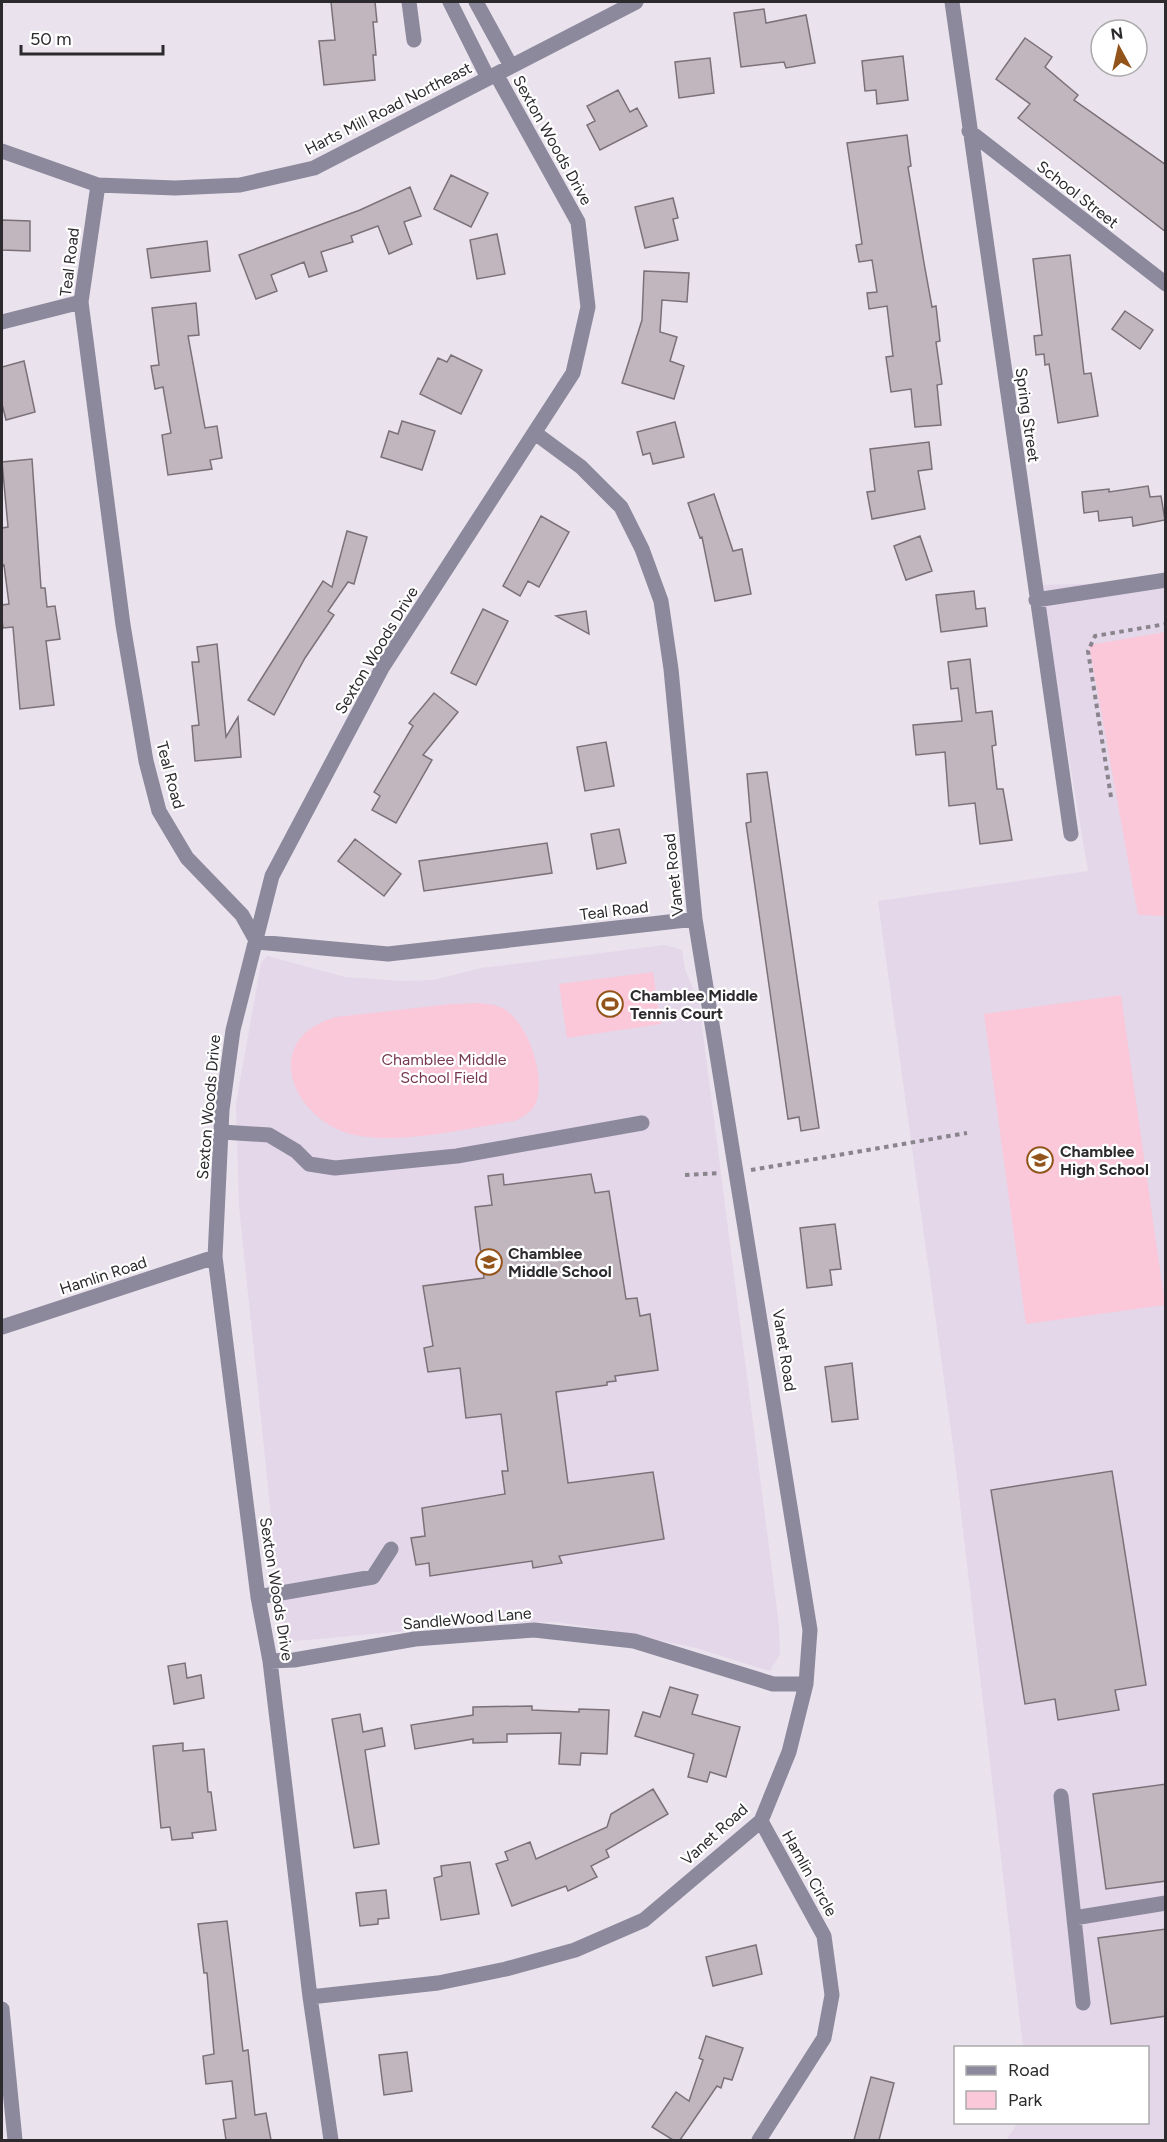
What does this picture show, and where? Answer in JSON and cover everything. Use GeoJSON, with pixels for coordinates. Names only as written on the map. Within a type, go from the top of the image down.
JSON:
{"type":"FeatureCollection","features":[{"type":"Feature","properties":{"kind":"street"},"geometry":{"type":"LineString","coordinates":[[409,2],[414,40]]}},
{"type":"Feature","properties":{"kind":"street","name":"Sexton Woods Drive"},"geometry":{"type":"LineString","coordinates":[[331,2140],[310,1997],[270,1661],[258,1598],[215,1257],[222,1132],[233,1030],[272,876],[382,668],[573,373],[588,307],[578,222],[450,2]]}},
{"type":"Feature","properties":{"kind":"street"},"geometry":{"type":"LineString","coordinates":[[476,2],[511,66]]}},
{"type":"Feature","properties":{"kind":"street","name":"Harts Mill Road Northeast"},"geometry":{"type":"LineString","coordinates":[[2,151],[98,185],[175,188],[240,185],[314,168],[636,2]]}},
{"type":"Feature","properties":{"kind":"street","name":"Spring Street"},"geometry":{"type":"LineString","coordinates":[[952,2],[1071,834]]}},
{"type":"Feature","properties":{"kind":"street","name":"School Street"},"geometry":{"type":"LineString","coordinates":[[969,132],[1166,284]]}},
{"type":"Feature","properties":{"kind":"street","name":"Teal Road"},"geometry":{"type":"LineString","coordinates":[[98,185],[81,302],[123,625],[146,761],[159,811],[187,858],[242,915],[257,942],[388,954],[695,919]]}},
{"type":"Feature","properties":{"kind":"street"},"geometry":{"type":"LineString","coordinates":[[2,322],[81,302]]}},
{"type":"Feature","properties":{"kind":"street","name":"Vanet Road"},"geometry":{"type":"LineString","coordinates":[[310,1997],[438,1983],[506,1969],[576,1950],[644,1920],[761,1821],[789,1752],[806,1684],[810,1630],[798,1544],[695,919],[671,669],[661,600],[642,549],[621,507],[581,466],[535,434]]}},
{"type":"Feature","properties":{"kind":"street"},"geometry":{"type":"LineString","coordinates":[[1036,600],[1166,580]]}},
{"type":"Feature","properties":{"kind":"street"},"geometry":{"type":"LineString","coordinates":[[222,1132],[269,1135],[296,1151],[309,1164],[335,1168],[457,1156],[642,1124]]}},
{"type":"Feature","properties":{"kind":"street","name":"Hamlin Road"},"geometry":{"type":"LineString","coordinates":[[2,1327],[215,1257]]}},
{"type":"Feature","properties":{"kind":"street"},"geometry":{"type":"LineString","coordinates":[[258,1598],[373,1577],[391,1549]]}},
{"type":"Feature","properties":{"kind":"street","name":"SandleWood Lane"},"geometry":{"type":"LineString","coordinates":[[270,1661],[415,1639],[534,1630],[634,1641],[772,1683],[806,1684]]}},
{"type":"Feature","properties":{"kind":"street"},"geometry":{"type":"LineString","coordinates":[[1061,1796],[1083,2003]]}},
{"type":"Feature","properties":{"kind":"street","name":"Hamlin Circle"},"geometry":{"type":"LineString","coordinates":[[759,2140],[824,2038],[832,1995],[824,1936],[761,1821]]}},
{"type":"Feature","properties":{"kind":"street"},"geometry":{"type":"LineString","coordinates":[[1074,1918],[1166,1904]]}},
{"type":"Feature","properties":{"kind":"street"},"geometry":{"type":"LineString","coordinates":[[2,2009],[15,2140]]}},
{"type":"Feature","properties":{"kind":"path"},"geometry":{"type":"LineString","coordinates":[[1111,796],[1088,651],[1095,636],[1166,624]]}},
{"type":"Feature","properties":{"kind":"path"},"geometry":{"type":"LineString","coordinates":[[745,1171],[967,1133]]}},
{"type":"Feature","properties":{"kind":"path"},"geometry":{"type":"LineString","coordinates":[[685,1175],[724,1173]]}},
{"type":"Feature","properties":{"kind":"shaded area","name":"Chamblee High School"},"geometry":{"type":"Polygon","coordinates":[[[1165,575],[1165,2140],[1006,2140],[1017,2124],[1149,2124],[1149,2046],[1023,2046],[954,1452],[878,901],[1088,871],[1040,585],[1125,583],[1165,575]]]}},
{"type":"Feature","properties":{"kind":"shaded area","name":"Chamblee Middle School"},"geometry":{"type":"Polygon","coordinates":[[[665,945],[682,950],[685,969],[699,1003],[779,1625],[780,1654],[770,1671],[696,1648],[616,1631],[556,1622],[494,1623],[284,1642],[239,1206],[236,1104],[261,963],[267,956],[345,977],[402,981],[433,980],[481,968],[665,945]]]}},
{"type":"Feature","properties":{"kind":"green space"},"geometry":{"type":"Polygon","coordinates":[[[1166,632],[1165,916],[1138,915],[1089,645],[1166,632]]]}},
{"type":"Feature","properties":{"kind":"green space","name":"Chamblee Middle Tennis Court"},"geometry":{"type":"Polygon","coordinates":[[[653,972],[661,1024],[567,1038],[559,984],[653,972]]]}},
{"type":"Feature","properties":{"kind":"green space"},"geometry":{"type":"Polygon","coordinates":[[[1121,995],[1165,1305],[1026,1324],[984,1014],[1121,995]]]}},
{"type":"Feature","properties":{"kind":"green space","name":"Chamblee Middle School Field"},"geometry":{"type":"Polygon","coordinates":[[[479,1003],[500,1007],[506,1010],[522,1028],[533,1053],[539,1080],[536,1103],[525,1115],[515,1121],[435,1134],[374,1138],[355,1135],[334,1127],[315,1115],[302,1098],[293,1080],[291,1061],[297,1043],[311,1028],[336,1017],[479,1003]]]}},
{"type":"Feature","properties":{"kind":"building"},"geometry":{"type":"Polygon","coordinates":[[[331,2],[375,2],[377,22],[373,22],[376,55],[373,55],[375,80],[324,85],[319,41],[335,40],[331,2]]]}},
{"type":"Feature","properties":{"kind":"building"},"geometry":{"type":"Polygon","coordinates":[[[764,9],[766,23],[806,15],[815,63],[786,68],[784,62],[741,67],[734,13],[764,9]]]}},
{"type":"Feature","properties":{"kind":"building"},"geometry":{"type":"Polygon","coordinates":[[[1025,38],[1052,57],[1045,67],[1078,95],[1074,100],[1166,165],[1166,232],[1018,118],[1030,104],[996,79],[1025,38]]]}},
{"type":"Feature","properties":{"kind":"building"},"geometry":{"type":"Polygon","coordinates":[[[903,56],[908,100],[877,104],[876,90],[865,91],[862,61],[903,56]]]}},
{"type":"Feature","properties":{"kind":"building"},"geometry":{"type":"Polygon","coordinates":[[[710,58],[714,93],[679,98],[675,62],[710,58]]]}},
{"type":"Feature","properties":{"kind":"building"},"geometry":{"type":"Polygon","coordinates":[[[618,90],[630,112],[637,108],[647,126],[600,150],[587,125],[595,121],[587,106],[618,90]]]}},
{"type":"Feature","properties":{"kind":"building"},"geometry":{"type":"Polygon","coordinates":[[[907,135],[911,166],[908,167],[924,263],[932,307],[936,306],[940,341],[936,342],[942,384],[937,385],[941,425],[915,427],[911,389],[891,392],[886,357],[893,356],[887,306],[869,309],[867,293],[877,292],[872,260],[859,262],[856,245],[862,244],[847,143],[907,135]]]}},
{"type":"Feature","properties":{"kind":"building"},"geometry":{"type":"Polygon","coordinates":[[[451,175],[488,193],[471,227],[434,209],[451,175]]]}},
{"type":"Feature","properties":{"kind":"building"},"geometry":{"type":"Polygon","coordinates":[[[410,187],[421,216],[404,222],[412,244],[389,254],[378,226],[351,236],[353,242],[321,252],[327,271],[309,277],[304,262],[271,275],[277,291],[256,299],[239,255],[360,210],[410,187]]]}},
{"type":"Feature","properties":{"kind":"building"},"geometry":{"type":"Polygon","coordinates":[[[673,198],[678,218],[673,219],[678,240],[645,248],[635,207],[673,198]]]}},
{"type":"Feature","properties":{"kind":"building"},"geometry":{"type":"Polygon","coordinates":[[[2,220],[30,221],[30,251],[2,250],[2,220]]]}},
{"type":"Feature","properties":{"kind":"building"},"geometry":{"type":"Polygon","coordinates":[[[497,234],[505,274],[477,279],[470,240],[497,234]]]}},
{"type":"Feature","properties":{"kind":"building"},"geometry":{"type":"Polygon","coordinates":[[[207,241],[210,271],[151,278],[147,249],[207,241]]]}},
{"type":"Feature","properties":{"kind":"building"},"geometry":{"type":"Polygon","coordinates":[[[1070,255],[1084,374],[1091,373],[1098,416],[1058,423],[1049,364],[1045,365],[1044,354],[1036,355],[1034,336],[1042,335],[1033,259],[1070,255]]]}},
{"type":"Feature","properties":{"kind":"building"},"geometry":{"type":"Polygon","coordinates":[[[644,271],[689,273],[687,302],[662,300],[660,332],[677,337],[670,361],[684,366],[674,399],[622,383],[642,320],[644,271]]]}},
{"type":"Feature","properties":{"kind":"building"},"geometry":{"type":"Polygon","coordinates":[[[196,303],[199,335],[188,336],[205,428],[217,426],[222,458],[210,460],[212,469],[168,475],[162,435],[171,433],[163,387],[155,389],[151,366],[159,365],[152,308],[196,303]]]}},
{"type":"Feature","properties":{"kind":"building"},"geometry":{"type":"Polygon","coordinates":[[[1125,311],[1153,330],[1140,349],[1112,329],[1125,311]]]}},
{"type":"Feature","properties":{"kind":"building"},"geometry":{"type":"Polygon","coordinates":[[[451,355],[482,370],[461,414],[420,394],[438,358],[447,362],[451,355]]]}},
{"type":"Feature","properties":{"kind":"building"},"geometry":{"type":"Polygon","coordinates":[[[24,361],[35,412],[6,420],[2,404],[2,367],[24,361]]]}},
{"type":"Feature","properties":{"kind":"building"},"geometry":{"type":"Polygon","coordinates":[[[402,421],[435,431],[422,470],[381,457],[389,431],[398,434],[402,421]]]}},
{"type":"Feature","properties":{"kind":"building"},"geometry":{"type":"Polygon","coordinates":[[[675,422],[684,457],[653,464],[650,453],[643,455],[637,432],[675,422]]]}},
{"type":"Feature","properties":{"kind":"building"},"geometry":{"type":"Polygon","coordinates":[[[929,442],[932,469],[918,471],[925,509],[872,519],[867,492],[875,491],[870,449],[929,442]]]}},
{"type":"Feature","properties":{"kind":"building"},"geometry":{"type":"Polygon","coordinates":[[[32,459],[41,588],[45,588],[47,607],[55,606],[60,639],[46,641],[54,705],[20,709],[13,627],[3,628],[2,620],[2,605],[9,604],[4,565],[2,566],[2,528],[8,527],[2,462],[32,459]]]}},
{"type":"Feature","properties":{"kind":"building"},"geometry":{"type":"Polygon","coordinates":[[[1148,486],[1150,497],[1161,496],[1165,520],[1133,526],[1132,517],[1099,521],[1098,511],[1084,513],[1082,492],[1109,489],[1109,492],[1148,486]]]}},
{"type":"Feature","properties":{"kind":"building"},"geometry":{"type":"Polygon","coordinates":[[[714,494],[733,551],[742,549],[751,594],[715,601],[702,537],[700,538],[688,503],[714,494]]]}},
{"type":"Feature","properties":{"kind":"building"},"geometry":{"type":"Polygon","coordinates":[[[541,516],[569,532],[539,587],[528,581],[520,596],[503,586],[541,516]]]}},
{"type":"Feature","properties":{"kind":"building"},"geometry":{"type":"Polygon","coordinates":[[[347,531],[367,537],[354,584],[348,582],[328,611],[334,615],[305,658],[274,715],[248,700],[323,581],[332,587],[347,531]]]}},
{"type":"Feature","properties":{"kind":"building"},"geometry":{"type":"Polygon","coordinates":[[[920,536],[932,571],[906,580],[894,546],[920,536]]]}},
{"type":"Feature","properties":{"kind":"building"},"geometry":{"type":"Polygon","coordinates":[[[974,591],[976,609],[985,608],[987,626],[941,632],[936,595],[974,591]]]}},
{"type":"Feature","properties":{"kind":"building"},"geometry":{"type":"Polygon","coordinates":[[[483,609],[508,621],[476,685],[451,673],[483,609]]]}},
{"type":"Feature","properties":{"kind":"building"},"geometry":{"type":"Polygon","coordinates":[[[586,611],[589,634],[556,616],[586,611]]]}},
{"type":"Feature","properties":{"kind":"building"},"geometry":{"type":"Polygon","coordinates":[[[217,644],[226,737],[238,717],[241,757],[195,761],[192,726],[199,725],[192,662],[199,662],[197,647],[217,644]]]}},
{"type":"Feature","properties":{"kind":"building"},"geometry":{"type":"Polygon","coordinates":[[[970,659],[976,713],[992,711],[996,745],[992,746],[997,789],[1003,789],[1012,840],[980,844],[975,803],[949,806],[945,752],[916,755],[913,725],[962,721],[958,688],[951,689],[948,662],[970,659]]]}},
{"type":"Feature","properties":{"kind":"building"},"geometry":{"type":"Polygon","coordinates":[[[434,693],[458,712],[423,755],[432,760],[396,823],[372,810],[380,796],[374,792],[413,726],[409,723],[434,693]]]}},
{"type":"Feature","properties":{"kind":"building"},"geometry":{"type":"Polygon","coordinates":[[[606,742],[614,786],[585,791],[577,747],[606,742]]]}},
{"type":"Feature","properties":{"kind":"building"},"geometry":{"type":"Polygon","coordinates":[[[767,772],[819,1128],[801,1131],[799,1117],[788,1119],[746,823],[751,822],[747,774],[767,772]]]}},
{"type":"Feature","properties":{"kind":"building"},"geometry":{"type":"Polygon","coordinates":[[[619,829],[626,863],[597,869],[591,834],[619,829]]]}},
{"type":"Feature","properties":{"kind":"building"},"geometry":{"type":"Polygon","coordinates":[[[355,839],[401,874],[384,896],[338,861],[355,839]]]}},
{"type":"Feature","properties":{"kind":"building"},"geometry":{"type":"Polygon","coordinates":[[[547,843],[552,873],[424,891],[419,861],[547,843]]]}},
{"type":"Feature","properties":{"kind":"building","name":"Chamblee Middle School"},"geometry":{"type":"Polygon","coordinates":[[[503,1174],[504,1185],[591,1174],[595,1193],[609,1191],[626,1299],[637,1298],[640,1316],[650,1314],[658,1370],[615,1376],[616,1381],[607,1382],[607,1385],[556,1392],[568,1483],[653,1472],[664,1539],[559,1556],[562,1563],[533,1568],[532,1561],[430,1576],[429,1563],[416,1565],[411,1538],[425,1536],[422,1508],[505,1494],[502,1471],[508,1471],[501,1414],[466,1418],[460,1368],[428,1372],[424,1348],[433,1346],[423,1286],[484,1278],[475,1207],[492,1205],[488,1176],[503,1174]]]}},
{"type":"Feature","properties":{"kind":"building"},"geometry":{"type":"Polygon","coordinates":[[[835,1224],[841,1269],[830,1270],[832,1285],[807,1288],[800,1228],[835,1224]]]}},
{"type":"Feature","properties":{"kind":"building"},"geometry":{"type":"Polygon","coordinates":[[[852,1363],[858,1419],[832,1422],[825,1367],[852,1363]]]}},
{"type":"Feature","properties":{"kind":"building"},"geometry":{"type":"Polygon","coordinates":[[[1112,1471],[1146,1685],[1115,1690],[1119,1710],[1058,1720],[1055,1699],[1025,1704],[991,1490],[1112,1471]]]}},
{"type":"Feature","properties":{"kind":"building"},"geometry":{"type":"Polygon","coordinates":[[[185,1663],[187,1678],[201,1675],[204,1698],[174,1704],[168,1666],[185,1663]]]}},
{"type":"Feature","properties":{"kind":"building"},"geometry":{"type":"Polygon","coordinates":[[[670,1687],[698,1695],[692,1714],[740,1727],[726,1777],[710,1772],[707,1782],[688,1777],[694,1754],[635,1736],[643,1712],[660,1717],[670,1687]]]}},
{"type":"Feature","properties":{"kind":"building"},"geometry":{"type":"Polygon","coordinates":[[[532,1706],[532,1710],[579,1712],[579,1709],[609,1710],[607,1754],[581,1753],[580,1765],[559,1764],[561,1733],[507,1734],[507,1742],[473,1743],[473,1739],[415,1749],[411,1725],[473,1715],[473,1707],[532,1706]]]}},
{"type":"Feature","properties":{"kind":"building"},"geometry":{"type":"Polygon","coordinates":[[[360,1714],[363,1732],[382,1728],[385,1746],[365,1750],[379,1844],[354,1848],[332,1719],[360,1714]]]}},
{"type":"Feature","properties":{"kind":"building"},"geometry":{"type":"Polygon","coordinates":[[[183,1743],[183,1751],[204,1749],[208,1792],[211,1792],[216,1830],[192,1833],[193,1838],[172,1840],[170,1827],[161,1828],[153,1746],[183,1743]]]}},
{"type":"Feature","properties":{"kind":"building"},"geometry":{"type":"Polygon","coordinates":[[[1166,1784],[1166,1881],[1106,1889],[1093,1794],[1166,1784]]]}},
{"type":"Feature","properties":{"kind":"building"},"geometry":{"type":"Polygon","coordinates":[[[653,1789],[668,1814],[606,1850],[609,1857],[591,1866],[597,1877],[568,1891],[566,1886],[512,1906],[496,1864],[508,1860],[505,1852],[530,1842],[536,1859],[607,1827],[611,1814],[653,1789]]]}},
{"type":"Feature","properties":{"kind":"building"},"geometry":{"type":"Polygon","coordinates":[[[470,1862],[479,1914],[441,1920],[434,1878],[442,1876],[441,1866],[470,1862]]]}},
{"type":"Feature","properties":{"kind":"building"},"geometry":{"type":"Polygon","coordinates":[[[386,1890],[389,1918],[378,1919],[378,1924],[360,1926],[356,1893],[386,1890]]]}},
{"type":"Feature","properties":{"kind":"building"},"geometry":{"type":"Polygon","coordinates":[[[227,1921],[243,2051],[248,2050],[255,2115],[266,2113],[271,2140],[226,2140],[223,2120],[236,2118],[232,2081],[206,2084],[203,2056],[214,2054],[207,1973],[204,1973],[198,1924],[227,1921]]]}},
{"type":"Feature","properties":{"kind":"building"},"geometry":{"type":"Polygon","coordinates":[[[1166,1929],[1166,2016],[1111,2024],[1098,1938],[1166,1929]]]}},
{"type":"Feature","properties":{"kind":"building"},"geometry":{"type":"Polygon","coordinates":[[[756,1945],[762,1974],[713,1986],[706,1957],[756,1945]]]}},
{"type":"Feature","properties":{"kind":"building"},"geometry":{"type":"Polygon","coordinates":[[[706,2036],[743,2048],[732,2080],[724,2078],[721,2088],[717,2086],[680,2140],[673,2140],[652,2127],[676,2092],[689,2101],[703,2060],[699,2058],[706,2036]]]}},
{"type":"Feature","properties":{"kind":"building"},"geometry":{"type":"Polygon","coordinates":[[[407,2052],[412,2091],[384,2095],[379,2055],[407,2052]]]}},
{"type":"Feature","properties":{"kind":"building"},"geometry":{"type":"Polygon","coordinates":[[[871,2077],[894,2083],[879,2140],[854,2140],[871,2077]]]}},
{"type":"Feature","properties":{"kind":"place","name":"Chamblee Middle Tennis Court"},"geometry":{"type":"Point","coordinates":[610,1004]}},
{"type":"Feature","properties":{"kind":"place","name":"Chamblee High School"},"geometry":{"type":"Point","coordinates":[1040,1160]}},
{"type":"Feature","properties":{"kind":"place","name":"Chamblee Middle School"},"geometry":{"type":"Point","coordinates":[489,1262]}}]}
